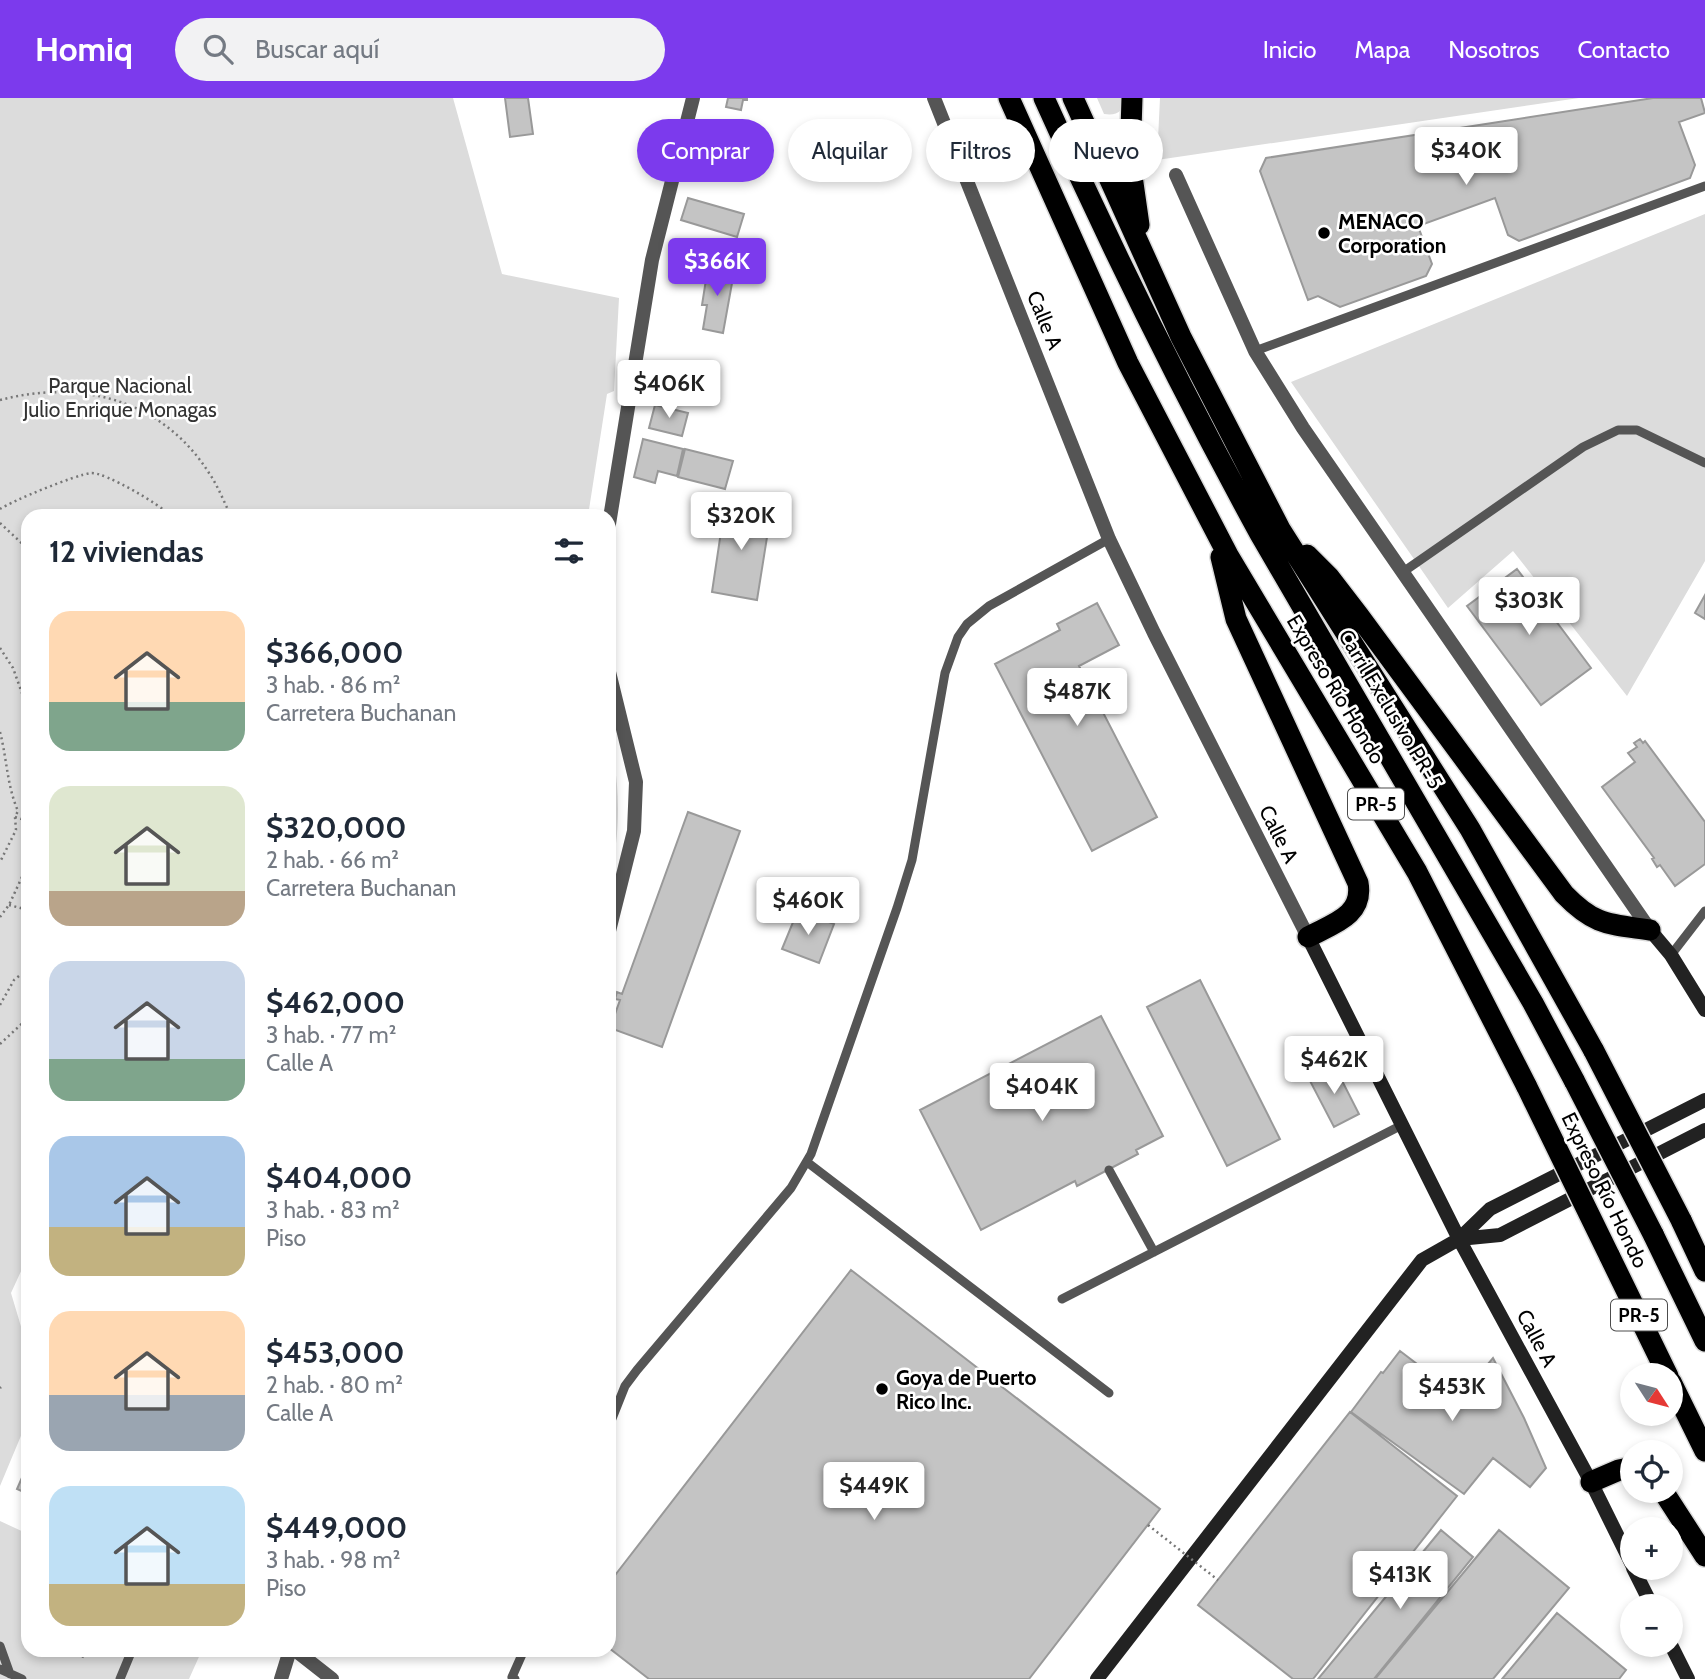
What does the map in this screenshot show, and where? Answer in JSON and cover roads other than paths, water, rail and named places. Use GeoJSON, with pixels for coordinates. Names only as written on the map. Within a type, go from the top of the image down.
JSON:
{"type":"FeatureCollection","features":[{"type":"Feature","properties":{"kind":"highway","name":"Expreso Río Hondo"},"geometry":{"type":"LineString","coordinates":[[1009,98],[1128,363],[1229,557],[1417,872],[1527,1087],[1662,1363]]}},
{"type":"Feature","properties":{"kind":"highway","name":"Carril Exclusivo PR-5"},"geometry":{"type":"LineString","coordinates":[[1044,98],[1106,234],[1217,456],[1533,1003],[1653,1234],[1705,1341]]}},
{"type":"Feature","properties":{"kind":"highway","name":"Expreso Río Hondo"},"geometry":{"type":"LineString","coordinates":[[1073,98],[1181,337],[1280,529],[1470,829],[1594,1051],[1705,1271]]}},
{"type":"Feature","properties":{"kind":"highway"},"geometry":{"type":"LineString","coordinates":[[1132,98],[1130,162],[1142,252]]}},
{"type":"Feature","properties":{"kind":"highway"},"geometry":{"type":"LineString","coordinates":[[1214,528],[1236,619],[1358,883],[1359,900],[1351,914],[1308,937]]}},
{"type":"Feature","properties":{"kind":"highway"},"geometry":{"type":"LineString","coordinates":[[1280,529],[1329,577],[1344,596],[1564,894],[1587,916],[1601,923],[1650,930]]}},
{"type":"Feature","properties":{"kind":"highway"},"geometry":{"type":"LineString","coordinates":[[1684,1408],[1705,1451]]}},
{"type":"Feature","properties":{"kind":"highway"},"geometry":{"type":"LineString","coordinates":[[1591,1482],[1620,1470]]}},
{"type":"Feature","properties":{"kind":"highway"},"geometry":{"type":"LineString","coordinates":[[1671,1503],[1705,1556]]}},
{"type":"Feature","properties":{"kind":"street"},"geometry":{"type":"LineString","coordinates":[[611,509],[652,260],[693,98]]}},
{"type":"Feature","properties":{"kind":"street","name":"Calle A"},"geometry":{"type":"LineString","coordinates":[[934,98],[1110,539],[1154,633],[1459,1239],[1620,1541]]}},
{"type":"Feature","properties":{"kind":"street"},"geometry":{"type":"LineString","coordinates":[[1176,175],[1255,351],[1303,428],[1650,930],[1671,956],[1705,1010]]}},
{"type":"Feature","properties":{"kind":"street"},"geometry":{"type":"LineString","coordinates":[[616,701],[636,782],[634,831],[616,904]]}},
{"type":"Feature","properties":{"kind":"street"},"geometry":{"type":"LineString","coordinates":[[1097,1679],[1422,1261],[1459,1239],[1490,1209],[1705,1100]]}},
{"type":"Feature","properties":{"kind":"street"},"geometry":{"type":"LineString","coordinates":[[1459,1239],[1500,1235],[1705,1130]]}},
{"type":"Feature","properties":{"kind":"street"},"geometry":{"type":"LineString","coordinates":[[281,1679],[289,1657]]}},
{"type":"Feature","properties":{"kind":"street"},"geometry":{"type":"LineString","coordinates":[[301,1657],[331,1679]]}},
{"type":"Feature","properties":{"kind":"street"},"geometry":{"type":"LineString","coordinates":[[1677,1657],[1688,1679]]}},
{"type":"Feature","properties":{"kind":"lane"},"geometry":{"type":"LineString","coordinates":[[1255,351],[1705,186]]}},
{"type":"Feature","properties":{"kind":"lane"},"geometry":{"type":"LineString","coordinates":[[1403,572],[1583,447],[1618,430],[1637,430],[1705,463]]}},
{"type":"Feature","properties":{"kind":"lane"},"geometry":{"type":"LineString","coordinates":[[616,1408],[625,1386],[637,1370],[791,1188],[807,1162],[912,860],[945,673],[958,637],[967,624],[989,606],[1110,539]]}},
{"type":"Feature","properties":{"kind":"lane"},"geometry":{"type":"LineString","coordinates":[[1671,956],[1705,911]]}},
{"type":"Feature","properties":{"kind":"lane"},"geometry":{"type":"LineString","coordinates":[[1062,1299],[1402,1125]]}},
{"type":"Feature","properties":{"kind":"lane"},"geometry":{"type":"LineString","coordinates":[[807,1162],[1109,1393]]}},
{"type":"Feature","properties":{"kind":"lane"},"geometry":{"type":"LineString","coordinates":[[1109,1170],[1154,1252]]}},
{"type":"Feature","properties":{"kind":"lane"},"geometry":{"type":"LineString","coordinates":[[0,1646],[10,1674]]}},
{"type":"Feature","properties":{"kind":"lane"},"geometry":{"type":"LineString","coordinates":[[120,1679],[129,1657]]}},
{"type":"Feature","properties":{"kind":"lane"},"geometry":{"type":"LineString","coordinates":[[515,1679],[512,1677],[521,1657]]}},
{"type":"Feature","properties":{"kind":"lane"},"geometry":{"type":"LineString","coordinates":[[0,1669],[22,1679]]}},
{"type":"Feature","properties":{"kind":"place","name":"MENACO Corporation"},"geometry":{"type":"Point","coordinates":[1324,233]}},
{"type":"Feature","properties":{"kind":"place","name":"Goya de Puerto Rico Inc."},"geometry":{"type":"Point","coordinates":[882,1389]}},
{"type":"Feature","properties":{"kind":"park label","name":"Parque Nacional Julio Enrique Monagas"},"geometry":{"type":"Point","coordinates":[120,397]}}]}
